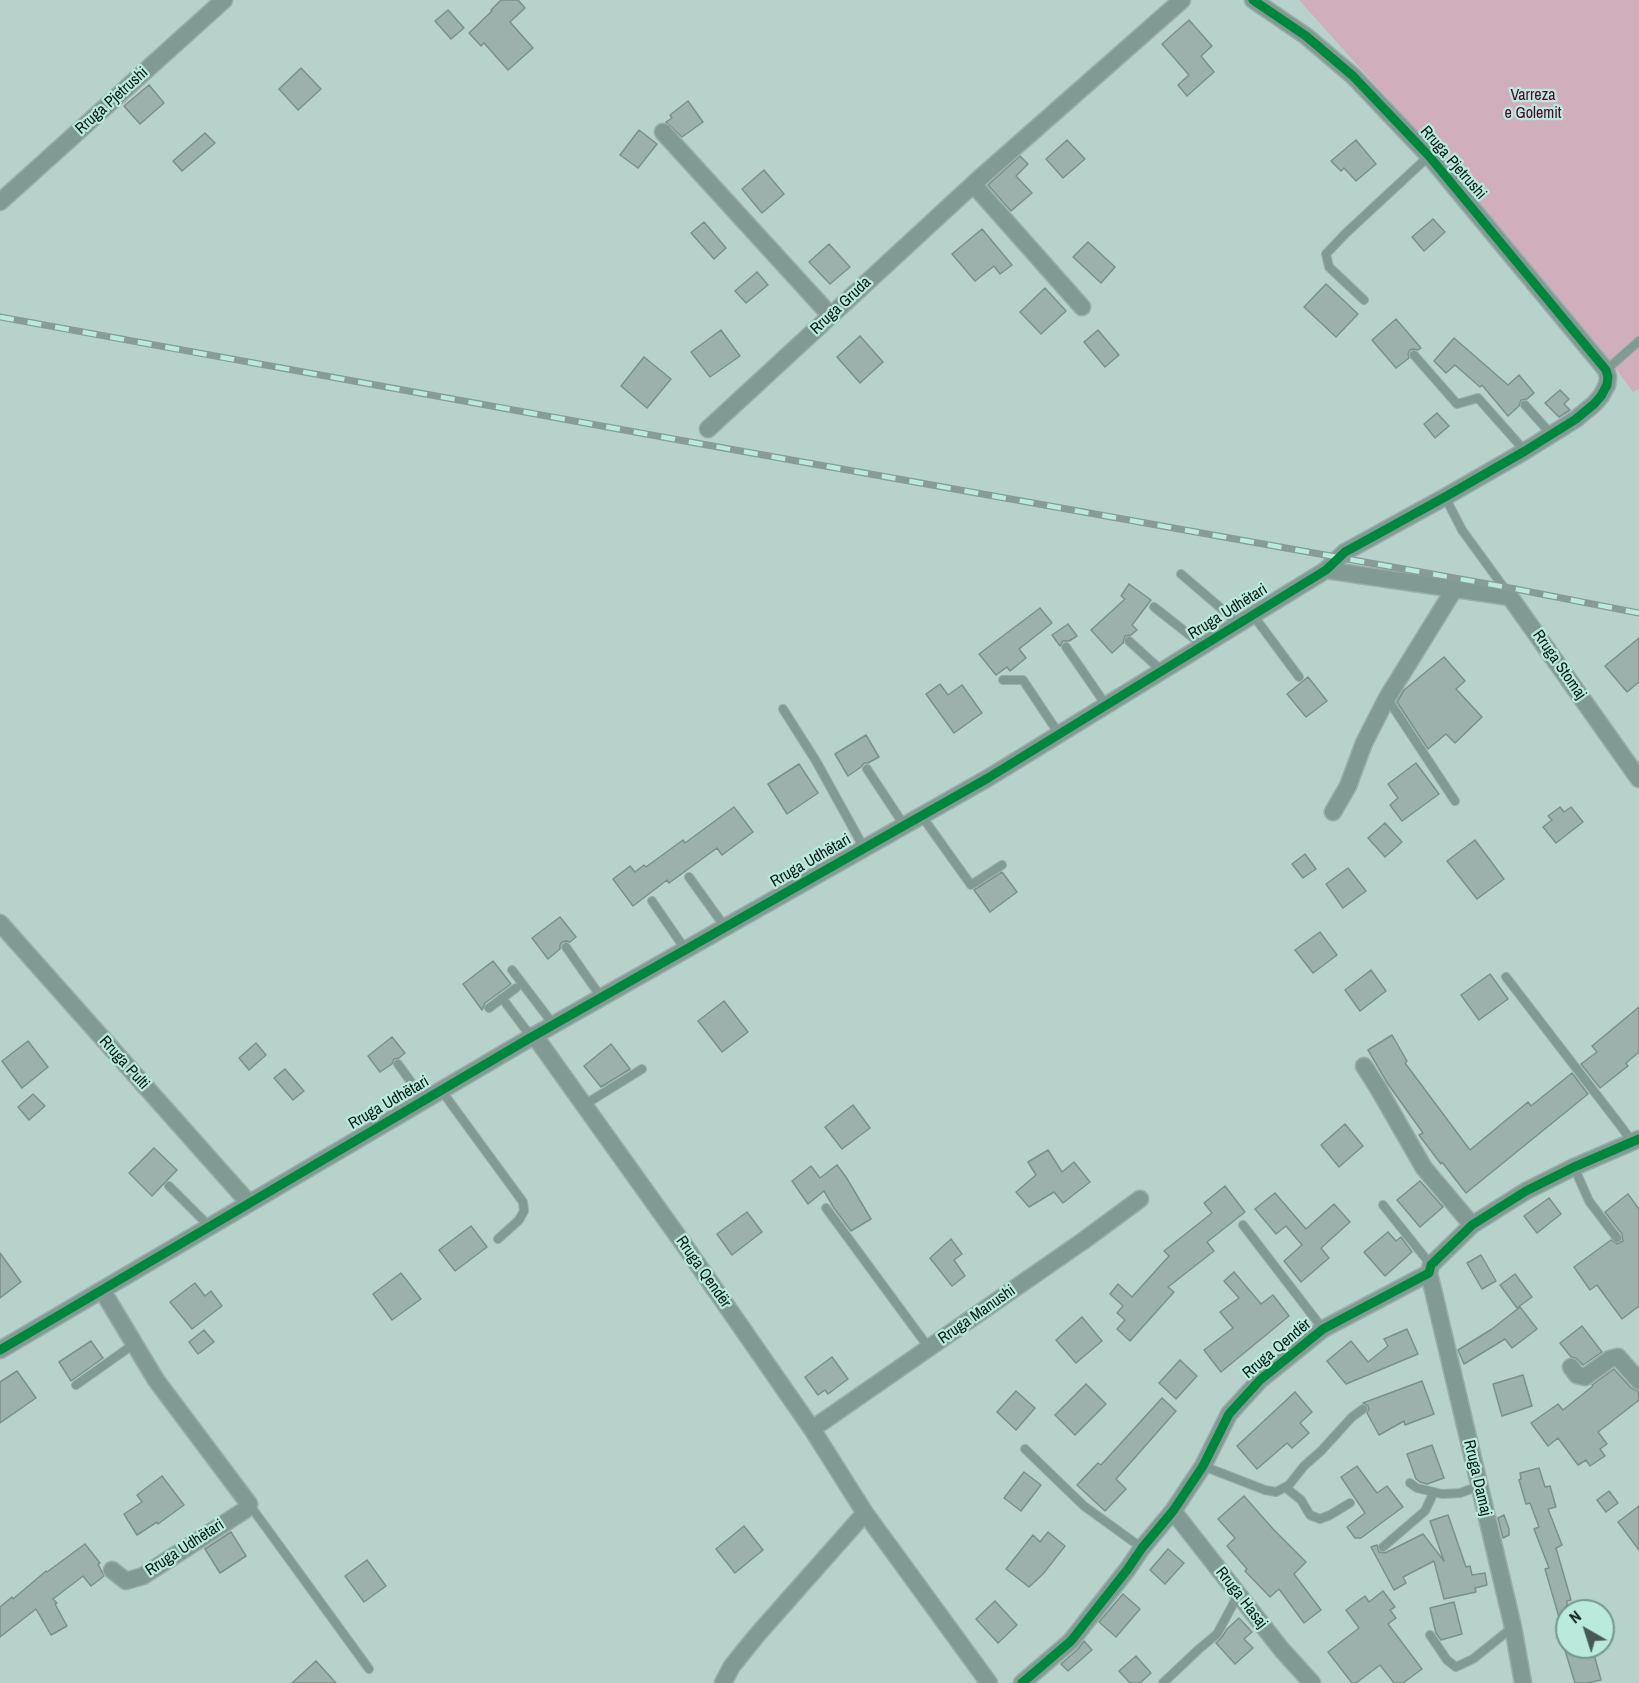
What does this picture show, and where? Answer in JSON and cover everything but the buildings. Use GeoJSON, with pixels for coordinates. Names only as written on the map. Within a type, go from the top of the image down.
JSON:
{"type":"FeatureCollection","features":[{"type":"Feature","properties":{"kind":"street","name":"Rruga Pjetrushi"},"geometry":{"type":"LineString","coordinates":[[0,202],[224,0]]}},
{"type":"Feature","properties":{"kind":"street","name":"Rruga Gruda"},"geometry":{"type":"LineString","coordinates":[[708,429],[973,184],[1182,0]]}},
{"type":"Feature","properties":{"kind":"street","name":"Rruga Pjetrushi"},"geometry":{"type":"LineString","coordinates":[[1253,0],[1306,36],[1353,76],[1429,156],[1609,367]]}},
{"type":"Feature","properties":{"kind":"street"},"geometry":{"type":"LineString","coordinates":[[663,132],[831,316]]}},
{"type":"Feature","properties":{"kind":"street"},"geometry":{"type":"LineString","coordinates":[[973,184],[1082,307]]}},
{"type":"Feature","properties":{"kind":"street","name":"Rruga Udhëtari"},"geometry":{"type":"LineString","coordinates":[[0,1350],[532,1036],[988,778],[1326,570],[1345,552],[1525,451],[1576,419],[1594,404],[1601,396],[1609,367]]}},
{"type":"Feature","properties":{"kind":"street"},"geometry":{"type":"LineString","coordinates":[[1326,570],[1510,597]]}},
{"type":"Feature","properties":{"kind":"street"},"geometry":{"type":"LineString","coordinates":[[1333,812],[1348,786],[1364,743],[1387,698],[1455,588]]}},
{"type":"Feature","properties":{"kind":"street","name":"Rruga Stomaj"},"geometry":{"type":"LineString","coordinates":[[1510,597],[1639,779]]}},
{"type":"Feature","properties":{"kind":"street","name":"Rruga Pulti"},"geometry":{"type":"LineString","coordinates":[[0,923],[249,1203]]}},
{"type":"Feature","properties":{"kind":"street","name":"Rruga Qendër"},"geometry":{"type":"LineString","coordinates":[[532,1036],[687,1249],[812,1430],[866,1513],[989,1683]]}},
{"type":"Feature","properties":{"kind":"street"},"geometry":{"type":"LineString","coordinates":[[1364,1066],[1424,1168],[1472,1225]]}},
{"type":"Feature","properties":{"kind":"street","name":"Rruga Qendër"},"geometry":{"type":"LineString","coordinates":[[1022,1683],[1071,1641],[1127,1570],[1173,1511],[1203,1466],[1229,1414],[1260,1380],[1323,1329],[1430,1269],[1472,1225],[1526,1191],[1574,1167],[1636,1141]]}},
{"type":"Feature","properties":{"kind":"street","name":"Rruga Manushi"},"geometry":{"type":"LineString","coordinates":[[812,1430],[1140,1199]]}},
{"type":"Feature","properties":{"kind":"street","name":"Rruga Damaj"},"geometry":{"type":"LineString","coordinates":[[1430,1269],[1513,1627],[1523,1683]]}},
{"type":"Feature","properties":{"kind":"street"},"geometry":{"type":"LineString","coordinates":[[102,1290],[156,1380],[249,1504]]}},
{"type":"Feature","properties":{"kind":"street"},"geometry":{"type":"LineString","coordinates":[[1571,1367],[1577,1375],[1585,1377],[1611,1359],[1618,1357],[1639,1381]]}},
{"type":"Feature","properties":{"kind":"street","name":"Rruga Udhëtari"},"geometry":{"type":"LineString","coordinates":[[112,1570],[126,1581],[142,1576],[245,1510],[249,1504]]}},
{"type":"Feature","properties":{"kind":"street","name":"Rruga Hasaj"},"geometry":{"type":"LineString","coordinates":[[1173,1511],[1282,1650],[1312,1683]]}},
{"type":"Feature","properties":{"kind":"street"},"geometry":{"type":"LineString","coordinates":[[723,1683],[732,1666],[757,1635],[866,1513]]}},
{"type":"Feature","properties":{"kind":"lane"},"geometry":{"type":"LineString","coordinates":[[1364,300],[1329,267],[1326,254],[1429,156]]}},
{"type":"Feature","properties":{"kind":"lane"},"geometry":{"type":"LineString","coordinates":[[1609,367],[1639,341]]}},
{"type":"Feature","properties":{"kind":"lane"},"geometry":{"type":"LineString","coordinates":[[1414,355],[1457,404],[1478,398],[1525,451]]}},
{"type":"Feature","properties":{"kind":"lane"},"geometry":{"type":"LineString","coordinates":[[1525,405],[1551,434]]}},
{"type":"Feature","properties":{"kind":"lane"},"geometry":{"type":"LineString","coordinates":[[1445,497],[1462,530],[1510,597]]}},
{"type":"Feature","properties":{"kind":"lane"},"geometry":{"type":"LineString","coordinates":[[1181,574],[1230,616],[1236,625]]}},
{"type":"Feature","properties":{"kind":"lane"},"geometry":{"type":"LineString","coordinates":[[1154,607],[1196,640],[1200,647]]}},
{"type":"Feature","properties":{"kind":"lane"},"geometry":{"type":"LineString","coordinates":[[1253,615],[1299,676]]}},
{"type":"Feature","properties":{"kind":"lane"},"geometry":{"type":"LineString","coordinates":[[1129,641],[1162,671]]}},
{"type":"Feature","properties":{"kind":"lane"},"geometry":{"type":"LineString","coordinates":[[1066,647],[1107,705]]}},
{"type":"Feature","properties":{"kind":"lane"},"geometry":{"type":"LineString","coordinates":[[1003,680],[1023,680],[1059,734]]}},
{"type":"Feature","properties":{"kind":"lane"},"geometry":{"type":"LineString","coordinates":[[1387,698],[1455,801]]}},
{"type":"Feature","properties":{"kind":"lane"},"geometry":{"type":"LineString","coordinates":[[783,709],[816,761],[864,848]]}},
{"type":"Feature","properties":{"kind":"lane"},"geometry":{"type":"LineString","coordinates":[[867,769],[904,825]]}},
{"type":"Feature","properties":{"kind":"lane"},"geometry":{"type":"LineString","coordinates":[[921,815],[971,885],[1002,865]]}},
{"type":"Feature","properties":{"kind":"lane"},"geometry":{"type":"LineString","coordinates":[[689,877],[725,927]]}},
{"type":"Feature","properties":{"kind":"lane"},"geometry":{"type":"LineString","coordinates":[[652,900],[685,949]]}},
{"type":"Feature","properties":{"kind":"lane"},"geometry":{"type":"LineString","coordinates":[[566,947],[601,997]]}},
{"type":"Feature","properties":{"kind":"lane"},"geometry":{"type":"LineString","coordinates":[[512,970],[553,1024]]}},
{"type":"Feature","properties":{"kind":"lane"},"geometry":{"type":"LineString","coordinates":[[1506,977],[1617,1120],[1636,1141]]}},
{"type":"Feature","properties":{"kind":"lane"},"geometry":{"type":"LineString","coordinates":[[489,1008],[516,988]]}},
{"type":"Feature","properties":{"kind":"lane"},"geometry":{"type":"LineString","coordinates":[[502,998],[532,1036]]}},
{"type":"Feature","properties":{"kind":"lane"},"geometry":{"type":"LineString","coordinates":[[398,1064],[424,1100]]}},
{"type":"Feature","properties":{"kind":"lane"},"geometry":{"type":"LineString","coordinates":[[584,1105],[642,1069]]}},
{"type":"Feature","properties":{"kind":"lane"},"geometry":{"type":"LineString","coordinates":[[441,1090],[523,1202],[524,1211],[519,1220],[498,1239]]}},
{"type":"Feature","properties":{"kind":"lane"},"geometry":{"type":"LineString","coordinates":[[1574,1167],[1589,1201],[1617,1238]]}},
{"type":"Feature","properties":{"kind":"lane"},"geometry":{"type":"LineString","coordinates":[[169,1186],[208,1228]]}},
{"type":"Feature","properties":{"kind":"lane"},"geometry":{"type":"LineString","coordinates":[[1383,1205],[1430,1269]]}},
{"type":"Feature","properties":{"kind":"lane"},"geometry":{"type":"LineString","coordinates":[[826,1208],[929,1348]]}},
{"type":"Feature","properties":{"kind":"lane"},"geometry":{"type":"LineString","coordinates":[[1244,1225],[1323,1329]]}},
{"type":"Feature","properties":{"kind":"lane"},"geometry":{"type":"LineString","coordinates":[[76,1385],[134,1344]]}},
{"type":"Feature","properties":{"kind":"lane"},"geometry":{"type":"LineString","coordinates":[[1203,1466],[1265,1490],[1276,1492],[1289,1485],[1304,1466],[1363,1408]]}},
{"type":"Feature","properties":{"kind":"lane"},"geometry":{"type":"LineString","coordinates":[[1025,1449],[1084,1506],[1142,1548]]}},
{"type":"Feature","properties":{"kind":"lane"},"geometry":{"type":"LineString","coordinates":[[1410,1483],[1418,1488],[1442,1494],[1460,1493],[1479,1486]]}},
{"type":"Feature","properties":{"kind":"lane"},"geometry":{"type":"LineString","coordinates":[[1285,1487],[1300,1500],[1310,1515],[1320,1519],[1350,1503]]}},
{"type":"Feature","properties":{"kind":"lane"},"geometry":{"type":"LineString","coordinates":[[1383,1547],[1425,1510],[1434,1492]]}},
{"type":"Feature","properties":{"kind":"lane"},"geometry":{"type":"LineString","coordinates":[[249,1504],[369,1669]]}},
{"type":"Feature","properties":{"kind":"lane"},"geometry":{"type":"LineString","coordinates":[[1163,1683],[1217,1634],[1238,1595]]}},
{"type":"Feature","properties":{"kind":"lane"},"geometry":{"type":"LineString","coordinates":[[1430,1635],[1447,1660],[1456,1667],[1473,1659],[1513,1627]]}},
{"type":"Feature","properties":{"kind":"green space","name":"Varreza e Golemit"},"geometry":{"type":"Polygon","coordinates":[[[1299,0],[1639,0],[1639,389],[1633,392],[1608,358],[1412,126],[1299,0]]]}},
{"type":"Feature","properties":{"kind":"railway"},"geometry":{"type":"LineString","coordinates":[[0,317],[1639,613]]}},
{"type":"Feature","properties":{"kind":"cycle path"},"geometry":{"type":"LineString","coordinates":[[0,1350],[530,1038],[988,778],[1326,570],[1345,552],[1525,451],[1576,419],[1594,404],[1607,385],[1606,370],[1429,156],[1353,76],[1306,36],[1253,0]]}},
{"type":"Feature","properties":{"kind":"cycle path"},"geometry":{"type":"LineString","coordinates":[[1022,1683],[1071,1641],[1127,1570],[1173,1511],[1203,1466],[1229,1414],[1260,1380],[1323,1329],[1429,1273],[1431,1265],[1472,1225],[1526,1191],[1639,1139]]}}]}
